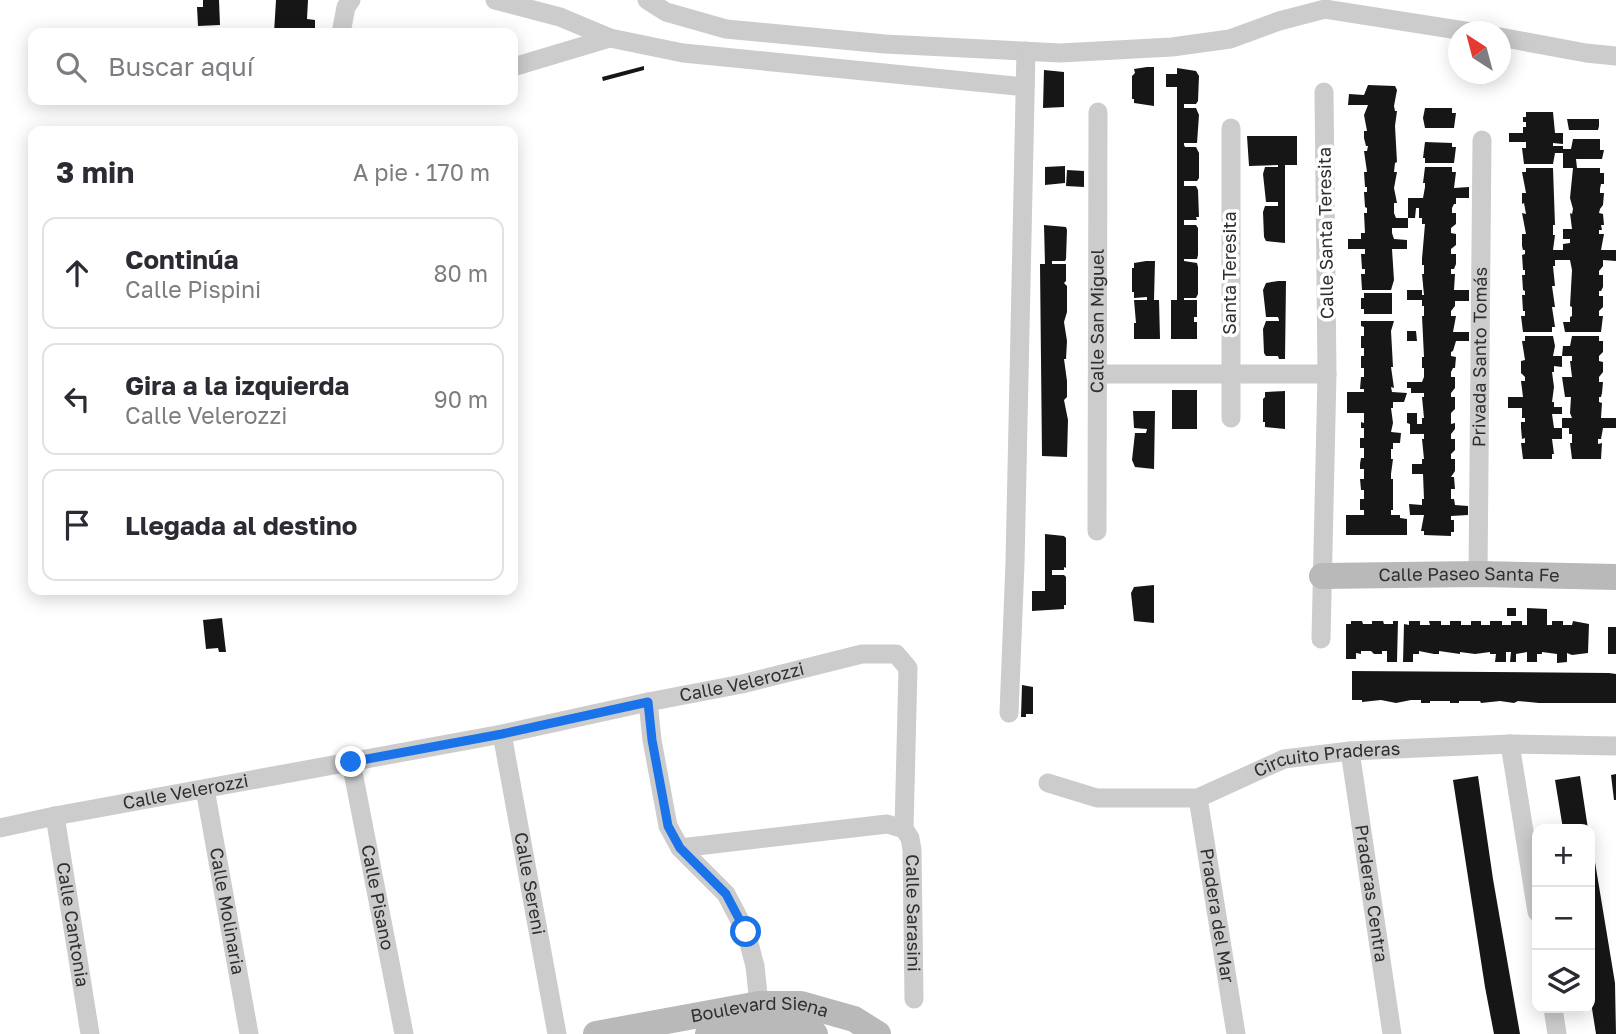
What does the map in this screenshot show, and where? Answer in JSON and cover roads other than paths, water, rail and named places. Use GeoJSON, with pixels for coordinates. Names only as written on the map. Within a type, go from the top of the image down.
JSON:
{"type":"FeatureCollection","features":[{"type":"Feature","properties":{"kind":"street"},"geometry":{"type":"LineString","coordinates":[[342,28],[346,7],[351,0]]}},
{"type":"Feature","properties":{"kind":"street"},"geometry":{"type":"LineString","coordinates":[[495,0],[560,17],[610,38],[683,53],[1025,87]]}},
{"type":"Feature","properties":{"kind":"street"},"geometry":{"type":"LineString","coordinates":[[647,0],[666,12],[726,29],[885,44],[1060,53],[1172,47],[1230,40],[1279,21],[1325,9],[1448,28]]}},
{"type":"Feature","properties":{"kind":"street"},"geometry":{"type":"LineString","coordinates":[[518,66],[610,38]]}},
{"type":"Feature","properties":{"kind":"street"},"geometry":{"type":"LineString","coordinates":[[1511,39],[1616,57]]}},
{"type":"Feature","properties":{"kind":"street"},"geometry":{"type":"LineString","coordinates":[[1009,713],[1015,563],[1026,51]]}},
{"type":"Feature","properties":{"kind":"street","name":"Calle Santa Teresita"},"geometry":{"type":"LineString","coordinates":[[1321,639],[1327,374],[1324,92]]}},
{"type":"Feature","properties":{"kind":"street","name":"Calle San Miguel"},"geometry":{"type":"LineString","coordinates":[[1097,531],[1098,112]]}},
{"type":"Feature","properties":{"kind":"street","name":"Santa Teresita"},"geometry":{"type":"LineString","coordinates":[[1231,128],[1231,418]]}},
{"type":"Feature","properties":{"kind":"street","name":"Privada Santo Tomás"},"geometry":{"type":"LineString","coordinates":[[1478,574],[1482,140]]}},
{"type":"Feature","properties":{"kind":"street"},"geometry":{"type":"LineString","coordinates":[[1098,374],[1327,374]]}},
{"type":"Feature","properties":{"kind":"street","name":"Calle Paseo Santa Fe"},"geometry":{"type":"LineString","coordinates":[[1322,576],[1478,574],[1616,577]]}},
{"type":"Feature","properties":{"kind":"street","name":"Calle Velerozzi"},"geometry":{"type":"LineString","coordinates":[[0,828],[502,734],[742,684],[862,654],[896,654],[908,668],[904,830]]}},
{"type":"Feature","properties":{"kind":"street"},"geometry":{"type":"LineString","coordinates":[[648,702],[652,740],[668,826],[680,848],[726,894],[746,932],[755,966],[759,1004]]}},
{"type":"Feature","properties":{"kind":"street","name":"Calle Sereni"},"geometry":{"type":"LineString","coordinates":[[502,734],[557,1034]]}},
{"type":"Feature","properties":{"kind":"street"},"geometry":{"type":"LineString","coordinates":[[1510,744],[1533,887]]}},
{"type":"Feature","properties":{"kind":"street","name":"Circuito Praderas"},"geometry":{"type":"LineString","coordinates":[[1048,783],[1097,798],[1198,798],[1284,759],[1350,751],[1510,744],[1616,746]]}},
{"type":"Feature","properties":{"kind":"street","name":"Praderas Centra"},"geometry":{"type":"LineString","coordinates":[[1350,751],[1392,1034]]}},
{"type":"Feature","properties":{"kind":"street","name":"Calle Pisano"},"geometry":{"type":"LineString","coordinates":[[351,762],[404,1034]]}},
{"type":"Feature","properties":{"kind":"street","name":"Calle Molinaria"},"geometry":{"type":"LineString","coordinates":[[205,789],[249,1034]]}},
{"type":"Feature","properties":{"kind":"street","name":"Pradera del Mar"},"geometry":{"type":"LineString","coordinates":[[1198,798],[1236,1034]]}},
{"type":"Feature","properties":{"kind":"street","name":"Calle Cantonia"},"geometry":{"type":"LineString","coordinates":[[55,816],[90,1034]]}},
{"type":"Feature","properties":{"kind":"street"},"geometry":{"type":"LineString","coordinates":[[680,848],[887,824],[904,830]]}},
{"type":"Feature","properties":{"kind":"street","name":"Calle Sarasini"},"geometry":{"type":"LineString","coordinates":[[904,830],[910,838],[912,850],[914,999]]}},
{"type":"Feature","properties":{"kind":"street","name":"Boulevard Siena"},"geometry":{"type":"LineString","coordinates":[[716,1028],[759,1004],[802,1004],[854,1019],[878,1034]]}},
{"type":"Feature","properties":{"kind":"street"},"geometry":{"type":"LineString","coordinates":[[1554,1013],[1557,1034]]}},
{"type":"Feature","properties":{"kind":"street","name":"Boulevard Siena"},"geometry":{"type":"LineString","coordinates":[[596,1034],[761,1026],[803,1030],[814,1034]]}}]}
